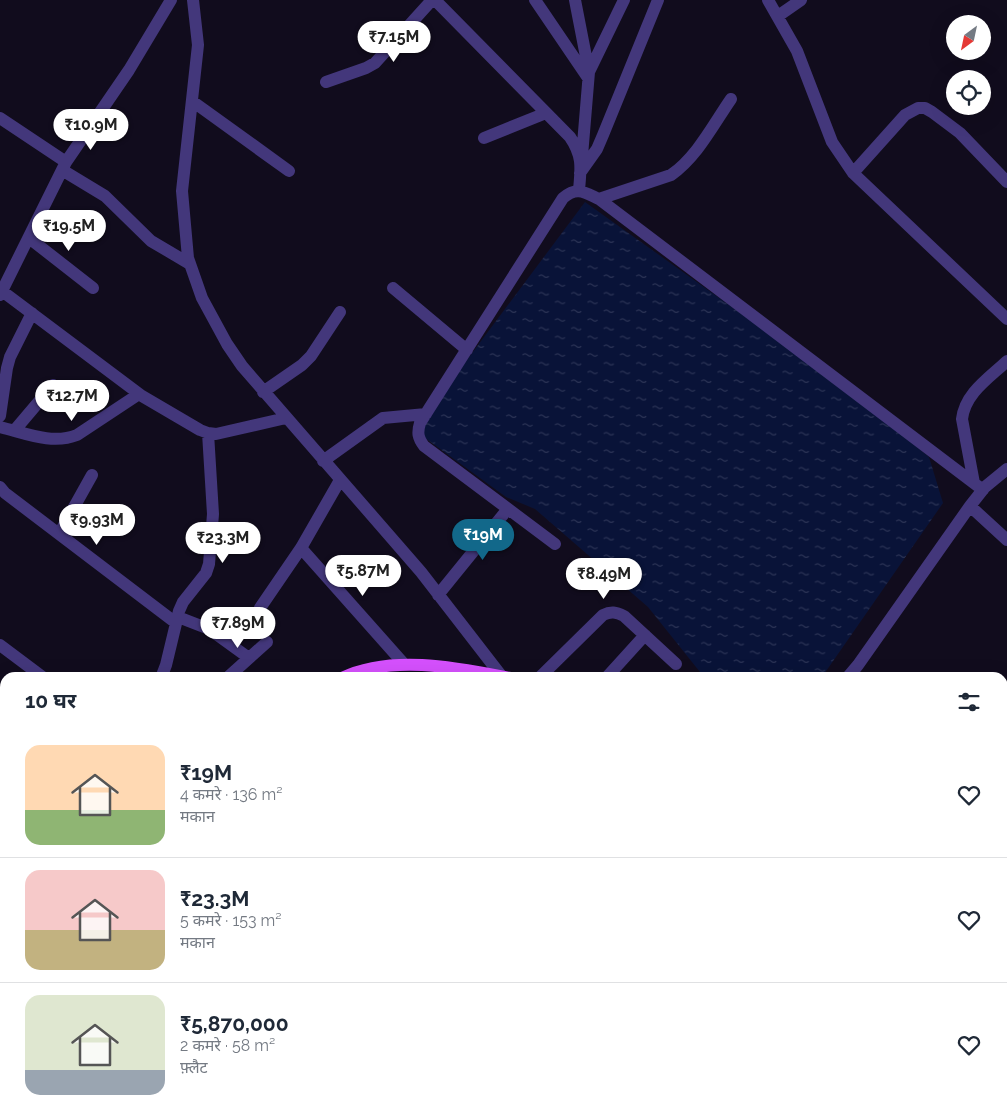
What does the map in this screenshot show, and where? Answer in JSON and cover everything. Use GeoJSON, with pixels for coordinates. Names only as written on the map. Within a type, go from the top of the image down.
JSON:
{"type":"FeatureCollection","features":[{"type":"Feature","properties":{"kind":"main road"},"geometry":{"type":"LineString","coordinates":[[354,672],[404,664],[461,668],[481,672]]}},
{"type":"Feature","properties":{"kind":"street"},"geometry":{"type":"LineString","coordinates":[[171,0],[128,70],[64,166],[1,293],[32,313],[139,394],[200,430],[216,434],[286,418]]}},
{"type":"Feature","properties":{"kind":"street"},"geometry":{"type":"LineString","coordinates":[[194,0],[198,45],[182,192],[190,264],[202,298],[227,344],[242,366],[438,595],[501,672]]}},
{"type":"Feature","properties":{"kind":"street"},"geometry":{"type":"LineString","coordinates":[[326,82],[375,63],[434,0],[570,137],[577,147],[581,168]]}},
{"type":"Feature","properties":{"kind":"street"},"geometry":{"type":"LineString","coordinates":[[534,0],[588,75]]}},
{"type":"Feature","properties":{"kind":"street"},"geometry":{"type":"LineString","coordinates":[[575,0],[588,75],[578,190]]}},
{"type":"Feature","properties":{"kind":"street"},"geometry":{"type":"LineString","coordinates":[[588,75],[624,0]]}},
{"type":"Feature","properties":{"kind":"street"},"geometry":{"type":"LineString","coordinates":[[581,168],[597,149],[658,0]]}},
{"type":"Feature","properties":{"kind":"street"},"geometry":{"type":"LineString","coordinates":[[768,0],[798,51],[832,142],[852,173],[1007,319]]}},
{"type":"Feature","properties":{"kind":"street"},"geometry":{"type":"LineString","coordinates":[[778,16],[800,0]]}},
{"type":"Feature","properties":{"kind":"street"},"geometry":{"type":"LineString","coordinates":[[600,199],[670,175],[680,168],[690,159],[731,99]]}},
{"type":"Feature","properties":{"kind":"street"},"geometry":{"type":"LineString","coordinates":[[192,101],[289,170]]}},
{"type":"Feature","properties":{"kind":"street"},"geometry":{"type":"LineString","coordinates":[[852,173],[905,115],[918,108],[925,108],[966,138],[1007,182]]}},
{"type":"Feature","properties":{"kind":"street"},"geometry":{"type":"LineString","coordinates":[[484,138],[546,113]]}},
{"type":"Feature","properties":{"kind":"street"},"geometry":{"type":"LineString","coordinates":[[0,118],[105,196],[151,241],[190,264]]}},
{"type":"Feature","properties":{"kind":"street"},"geometry":{"type":"LineString","coordinates":[[555,544],[507,510],[424,446],[419,439],[418,431],[420,423],[563,198],[569,193],[578,190],[600,199],[979,487]]}},
{"type":"Feature","properties":{"kind":"street"},"geometry":{"type":"LineString","coordinates":[[29,238],[93,288]]}},
{"type":"Feature","properties":{"kind":"street"},"geometry":{"type":"LineString","coordinates":[[393,288],[467,350]]}},
{"type":"Feature","properties":{"kind":"street"},"geometry":{"type":"LineString","coordinates":[[264,392],[311,356],[340,312]]}},
{"type":"Feature","properties":{"kind":"street"},"geometry":{"type":"LineString","coordinates":[[0,416],[9,362],[32,313]]}},
{"type":"Feature","properties":{"kind":"street"},"geometry":{"type":"LineString","coordinates":[[979,487],[962,419],[963,408],[973,392],[1007,361]]}},
{"type":"Feature","properties":{"kind":"street"},"geometry":{"type":"LineString","coordinates":[[14,431],[53,385]]}},
{"type":"Feature","properties":{"kind":"street"},"geometry":{"type":"LineString","coordinates":[[0,427],[55,440],[66,439],[77,435],[139,394]]}},
{"type":"Feature","properties":{"kind":"street"},"geometry":{"type":"LineString","coordinates":[[324,461],[383,418],[426,414]]}},
{"type":"Feature","properties":{"kind":"street"},"geometry":{"type":"LineString","coordinates":[[163,672],[183,602],[202,579],[209,564],[213,514],[208,433]]}},
{"type":"Feature","properties":{"kind":"street"},"geometry":{"type":"LineString","coordinates":[[852,672],[970,506],[979,487],[1007,469]]}},
{"type":"Feature","properties":{"kind":"street"},"geometry":{"type":"LineString","coordinates":[[59,534],[92,475]]}},
{"type":"Feature","properties":{"kind":"street"},"geometry":{"type":"LineString","coordinates":[[260,608],[301,548],[340,480]]}},
{"type":"Feature","properties":{"kind":"street"},"geometry":{"type":"LineString","coordinates":[[0,487],[5,493],[59,534],[177,620],[209,629],[249,658]]}},
{"type":"Feature","properties":{"kind":"street"},"geometry":{"type":"LineString","coordinates":[[970,506],[1007,540]]}},
{"type":"Feature","properties":{"kind":"street"},"geometry":{"type":"LineString","coordinates":[[438,595],[507,510]]}},
{"type":"Feature","properties":{"kind":"street"},"geometry":{"type":"LineString","coordinates":[[301,548],[404,664]]}},
{"type":"Feature","properties":{"kind":"street"},"geometry":{"type":"LineString","coordinates":[[545,672],[604,615],[610,612],[616,612],[624,616],[676,664]]}},
{"type":"Feature","properties":{"kind":"street"},"geometry":{"type":"LineString","coordinates":[[611,672],[645,635]]}},
{"type":"Feature","properties":{"kind":"street"},"geometry":{"type":"LineString","coordinates":[[234,672],[267,642]]}},
{"type":"Feature","properties":{"kind":"street"},"geometry":{"type":"LineString","coordinates":[[0,645],[36,672]]}},
{"type":"Feature","properties":{"kind":"water"},"geometry":{"type":"Polygon","coordinates":[[[585,202],[848,390],[929,457],[943,503],[825,672],[700,672],[648,607],[535,509],[506,497],[421,435],[434,404],[585,202]]]}}]}
